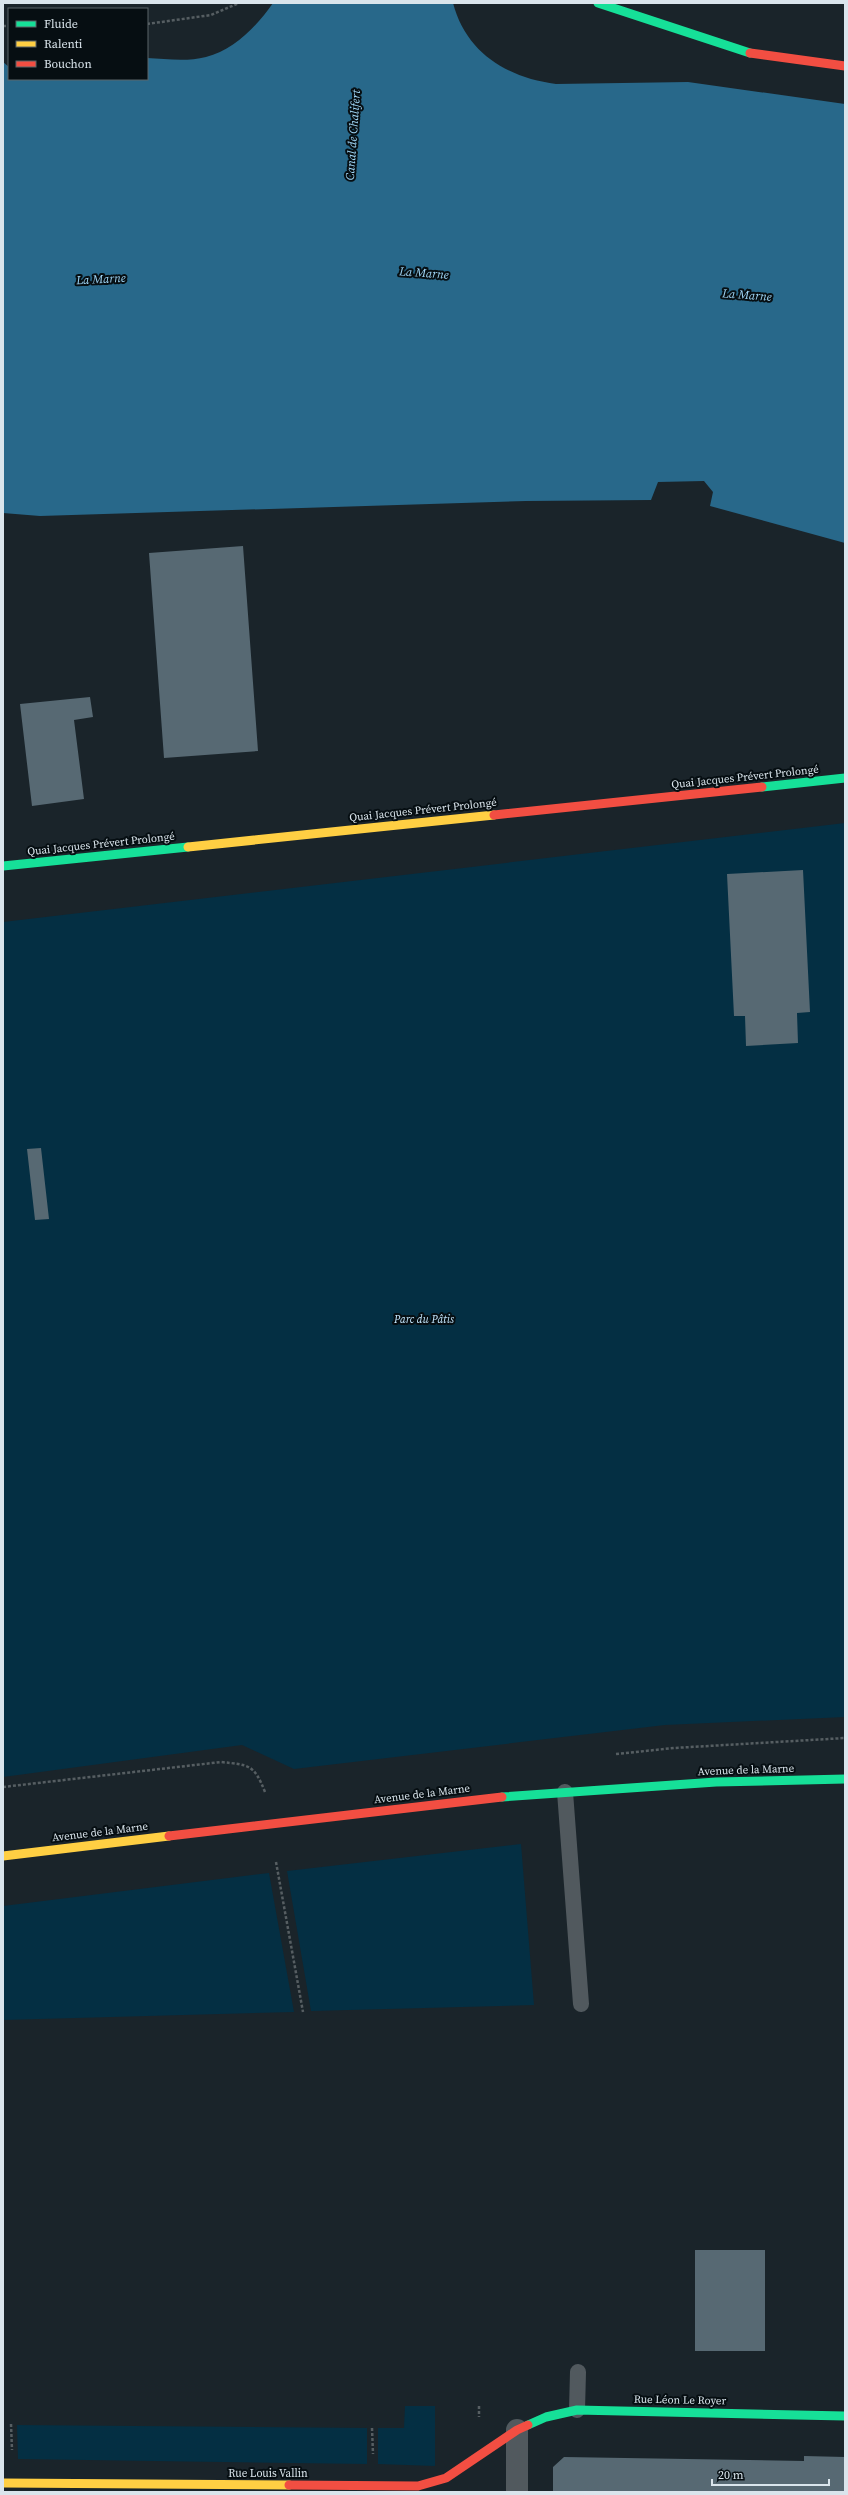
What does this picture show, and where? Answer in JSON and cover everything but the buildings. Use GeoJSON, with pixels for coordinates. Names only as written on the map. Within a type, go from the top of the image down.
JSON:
{"type":"FeatureCollection","features":[{"type":"Feature","properties":{"kind":"street"},"geometry":{"type":"LineString","coordinates":[[598,3],[744,52],[845,66]]}},
{"type":"Feature","properties":{"kind":"street","name":"Quai Jacques Prévert Prolongé"},"geometry":{"type":"LineString","coordinates":[[3,866],[845,778]]}},
{"type":"Feature","properties":{"kind":"street","name":"Avenue de la Marne"},"geometry":{"type":"LineString","coordinates":[[3,1856],[520,1795],[716,1782],[845,1779]]}},
{"type":"Feature","properties":{"kind":"street","name":"Rue Léon Le Royer"},"geometry":{"type":"LineString","coordinates":[[517,2430],[546,2417],[577,2410],[845,2416]]}},
{"type":"Feature","properties":{"kind":"street"},"geometry":{"type":"LineString","coordinates":[[517,2430],[517,2492]]}},
{"type":"Feature","properties":{"kind":"street","name":"Rue Louis Vallin"},"geometry":{"type":"LineString","coordinates":[[3,2483],[418,2486],[446,2478],[517,2430]]}},
{"type":"Feature","properties":{"kind":"lane"},"geometry":{"type":"LineString","coordinates":[[565,1792],[581,2004]]}},
{"type":"Feature","properties":{"kind":"lane"},"geometry":{"type":"LineString","coordinates":[[577,2410],[578,2372]]}},
{"type":"Feature","properties":{"kind":"path"},"geometry":{"type":"LineString","coordinates":[[148,24],[211,15],[239,3]]}},
{"type":"Feature","properties":{"kind":"path"},"geometry":{"type":"LineString","coordinates":[[3,1787],[221,1762],[244,1764],[258,1773],[265,1792]]}},
{"type":"Feature","properties":{"kind":"path"},"geometry":{"type":"LineString","coordinates":[[276,1862],[303,2012]]}},
{"type":"Feature","properties":{"kind":"path"},"geometry":{"type":"LineString","coordinates":[[11,2424],[12,2452]]}},
{"type":"Feature","properties":{"kind":"path"},"geometry":{"type":"LineString","coordinates":[[372,2428],[374,2457]]}},
{"type":"Feature","properties":{"kind":"green space","name":"Parc du Pâtis"},"geometry":{"type":"Polygon","coordinates":[[[845,823],[845,1717],[665,1725],[294,1769],[242,1745],[3,1777],[3,922],[845,823]]]}},
{"type":"Feature","properties":{"kind":"green space"},"geometry":{"type":"Polygon","coordinates":[[[521,1844],[534,2005],[311,2011],[287,1871],[521,1844]]]}},
{"type":"Feature","properties":{"kind":"green space"},"geometry":{"type":"Polygon","coordinates":[[[269,1873],[294,2012],[3,2020],[3,1906],[269,1873]]]}},
{"type":"Feature","properties":{"kind":"green space"},"geometry":{"type":"Polygon","coordinates":[[[405,2406],[435,2406],[435,2466],[378,2464],[378,2428],[404,2428],[405,2406]]]}},
{"type":"Feature","properties":{"kind":"green space"},"geometry":{"type":"Polygon","coordinates":[[[17,2425],[367,2428],[367,2464],[18,2459],[17,2425]]]}},
{"type":"Feature","properties":{"kind":"water"},"geometry":{"type":"Polygon","coordinates":[[[273,3],[453,3],[459,21],[468,36],[479,49],[491,60],[506,69],[521,76],[538,81],[556,84],[688,82],[845,104],[845,543],[710,506],[713,492],[704,481],[658,482],[651,500],[526,501],[40,516],[3,513],[3,62],[8,66],[8,80],[148,80],[148,58],[176,60],[199,59],[216,54],[235,43],[260,20],[273,3]]]}},
{"type":"Feature","properties":{"kind":"traffic: fast"},"geometry":{"type":"LineString","coordinates":[[598,3],[750,53]]}},
{"type":"Feature","properties":{"kind":"traffic: fast"},"geometry":{"type":"LineString","coordinates":[[762,787],[845,778]]}},
{"type":"Feature","properties":{"kind":"traffic: fast"},"geometry":{"type":"LineString","coordinates":[[3,866],[188,847]]}},
{"type":"Feature","properties":{"kind":"traffic: fast"},"geometry":{"type":"LineString","coordinates":[[502,1797],[716,1782],[845,1779]]}},
{"type":"Feature","properties":{"kind":"traffic: fast"},"geometry":{"type":"LineString","coordinates":[[528,2425],[546,2417],[577,2410],[845,2416]]}},
{"type":"Feature","properties":{"kind":"traffic: slow"},"geometry":{"type":"LineString","coordinates":[[188,847],[494,815]]}},
{"type":"Feature","properties":{"kind":"traffic: slow"},"geometry":{"type":"LineString","coordinates":[[3,1856],[169,1836]]}},
{"type":"Feature","properties":{"kind":"traffic: slow"},"geometry":{"type":"LineString","coordinates":[[3,2483],[289,2485]]}},
{"type":"Feature","properties":{"kind":"traffic: jam"},"geometry":{"type":"LineString","coordinates":[[750,53],[845,66]]}},
{"type":"Feature","properties":{"kind":"traffic: jam"},"geometry":{"type":"LineString","coordinates":[[494,815],[762,787]]}},
{"type":"Feature","properties":{"kind":"traffic: jam"},"geometry":{"type":"LineString","coordinates":[[169,1836],[502,1797]]}},
{"type":"Feature","properties":{"kind":"traffic: jam"},"geometry":{"type":"LineString","coordinates":[[289,2485],[418,2486],[446,2478],[517,2430],[528,2425]]}},
{"type":"Feature","properties":{"kind":"water label","name":"Canal de Chalifert"},"geometry":{"type":"Point","coordinates":[353,135]}},
{"type":"Feature","properties":{"kind":"water label","name":"La Marne"},"geometry":{"type":"Point","coordinates":[424,273]}},
{"type":"Feature","properties":{"kind":"water label","name":"La Marne"},"geometry":{"type":"Point","coordinates":[101,279]}},
{"type":"Feature","properties":{"kind":"water label","name":"La Marne"},"geometry":{"type":"Point","coordinates":[747,295]}}]}
